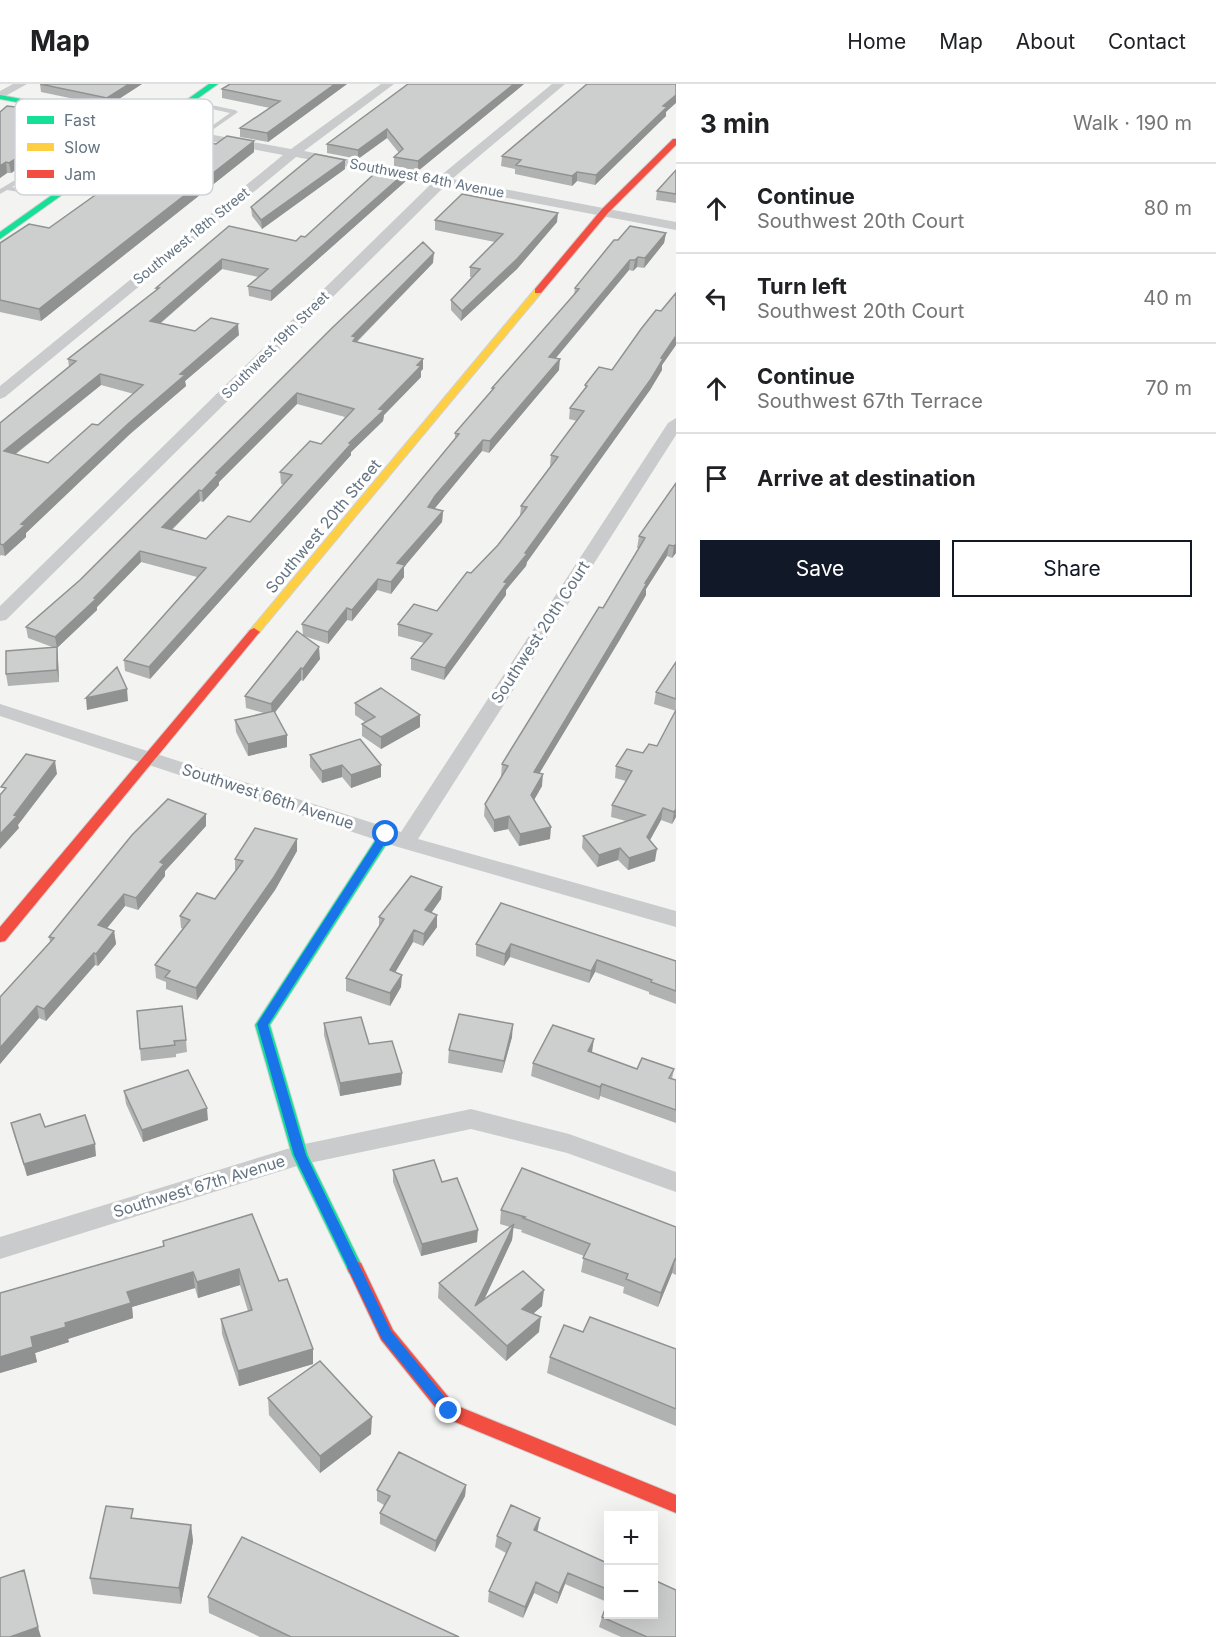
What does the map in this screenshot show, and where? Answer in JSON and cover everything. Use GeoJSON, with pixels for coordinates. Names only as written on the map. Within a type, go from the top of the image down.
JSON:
{"type":"FeatureCollection","features":[{"type":"Feature","properties":{"kind":"street"},"geometry":{"type":"LineString","coordinates":[[0,97],[21,84]]}},
{"type":"Feature","properties":{"kind":"street"},"geometry":{"type":"LineString","coordinates":[[192,99],[214,84]]}},
{"type":"Feature","properties":{"kind":"street","name":"Southwest 18th Street"},"geometry":{"type":"LineString","coordinates":[[0,394],[293,153],[388,84]]}},
{"type":"Feature","properties":{"kind":"street","name":"Southwest 19th Street"},"geometry":{"type":"LineString","coordinates":[[0,616],[442,181],[559,84]]}},
{"type":"Feature","properties":{"kind":"street","name":"Southwest 64th Avenue"},"geometry":{"type":"LineString","coordinates":[[0,97],[15,100]]}},
{"type":"Feature","properties":{"kind":"street","name":"Southwest 64th Avenue"},"geometry":{"type":"LineString","coordinates":[[213,141],[293,153],[676,226]]}},
{"type":"Feature","properties":{"kind":"street","name":"Southwest 20th Street"},"geometry":{"type":"LineString","coordinates":[[0,937],[605,212],[676,141]]}},
{"type":"Feature","properties":{"kind":"street"},"geometry":{"type":"LineString","coordinates":[[10,207],[26,195]]}},
{"type":"Feature","properties":{"kind":"street"},"geometry":{"type":"LineString","coordinates":[[0,236],[56,195]]}},
{"type":"Feature","properties":{"kind":"street","name":"Southwest 20th Court"},"geometry":{"type":"LineString","coordinates":[[405,842],[676,423]]}},
{"type":"Feature","properties":{"kind":"street","name":"Southwest 66th Avenue"},"geometry":{"type":"LineString","coordinates":[[0,710],[405,842],[676,919]]}},
{"type":"Feature","properties":{"kind":"street"},"geometry":{"type":"LineString","coordinates":[[386,834],[262,1024],[300,1155],[387,1335],[449,1411],[676,1504]]}},
{"type":"Feature","properties":{"kind":"street","name":"Southwest 67th Avenue"},"geometry":{"type":"LineString","coordinates":[[0,1248],[300,1155],[471,1119],[569,1144],[676,1182]]}},
{"type":"Feature","properties":{"kind":"lane"},"geometry":{"type":"LineString","coordinates":[[213,107],[235,112],[213,134]]}},
{"type":"Feature","properties":{"kind":"building"},"geometry":{"type":"Polygon","coordinates":[[[40,84],[129,84],[107,98],[40,84]]]}},
{"type":"Feature","properties":{"kind":"building"},"geometry":{"type":"Polygon","coordinates":[[[230,84],[335,84],[267,133],[240,128],[280,101],[222,89],[230,84]]]}},
{"type":"Feature","properties":{"kind":"building"},"geometry":{"type":"Polygon","coordinates":[[[408,84],[514,84],[418,161],[394,157],[403,149],[387,129],[358,150],[327,144],[408,84]]]}},
{"type":"Feature","properties":{"kind":"building"},"geometry":{"type":"Polygon","coordinates":[[[587,84],[676,84],[676,95],[663,106],[667,107],[596,175],[577,172],[572,176],[516,165],[521,160],[502,156],[587,84]]]}},
{"type":"Feature","properties":{"kind":"building"},"geometry":{"type":"Polygon","coordinates":[[[7,106],[15,107],[15,159],[0,166],[0,112],[7,106]]]}},
{"type":"Feature","properties":{"kind":"building"},"geometry":{"type":"Polygon","coordinates":[[[227,136],[254,141],[213,173],[213,143],[216,144],[227,136]]]}},
{"type":"Feature","properties":{"kind":"building"},"geometry":{"type":"Polygon","coordinates":[[[315,154],[345,160],[261,220],[251,207],[315,154]]]}},
{"type":"Feature","properties":{"kind":"building"},"geometry":{"type":"Polygon","coordinates":[[[383,166],[407,171],[271,291],[248,286],[268,269],[222,259],[150,321],[195,331],[211,318],[238,324],[180,374],[185,375],[129,423],[21,524],[25,525],[3,545],[0,544],[0,423],[76,361],[68,359],[159,288],[156,288],[229,226],[296,241],[301,236],[305,237],[383,166]],[[100,374],[4,451],[48,463],[92,424],[98,425],[143,385],[100,374]]]}},
{"type":"Feature","properties":{"kind":"building"},"geometry":{"type":"Polygon","coordinates":[[[676,170],[676,194],[657,191],[676,170]]]}},
{"type":"Feature","properties":{"kind":"building"},"geometry":{"type":"Polygon","coordinates":[[[462,194],[558,213],[517,259],[462,311],[451,300],[480,269],[470,267],[503,234],[435,220],[462,194]]]}},
{"type":"Feature","properties":{"kind":"building"},"geometry":{"type":"Polygon","coordinates":[[[95,195],[185,195],[39,309],[0,300],[0,243],[29,224],[49,228],[95,195]]]}},
{"type":"Feature","properties":{"kind":"building"},"geometry":{"type":"Polygon","coordinates":[[[630,226],[666,233],[645,258],[638,257],[630,260],[549,357],[560,359],[490,441],[483,440],[435,496],[428,507],[443,511],[397,563],[405,565],[391,582],[378,579],[352,610],[347,608],[328,632],[302,624],[459,434],[455,433],[494,388],[492,388],[579,289],[575,288],[614,240],[618,240],[630,226]]]}},
{"type":"Feature","properties":{"kind":"building"},"geometry":{"type":"Polygon","coordinates":[[[423,242],[434,253],[352,336],[356,337],[353,341],[423,359],[417,365],[421,366],[379,409],[384,410],[349,443],[351,444],[149,667],[124,660],[206,568],[140,551],[94,598],[96,599],[55,637],[26,627],[80,580],[333,327],[423,242]],[[297,393],[216,473],[218,474],[202,491],[199,490],[162,527],[206,539],[228,516],[250,522],[292,475],[280,472],[310,441],[321,444],[354,409],[297,393]]]}},
{"type":"Feature","properties":{"kind":"building"},"geometry":{"type":"Polygon","coordinates":[[[676,293],[676,336],[661,358],[663,359],[651,379],[525,553],[527,554],[504,582],[507,583],[445,668],[411,658],[432,634],[398,624],[414,604],[437,611],[467,572],[471,573],[498,545],[527,507],[521,506],[558,457],[551,455],[584,411],[570,408],[587,386],[585,385],[599,367],[612,370],[656,310],[661,311],[676,293]]]}},
{"type":"Feature","properties":{"kind":"building"},"geometry":{"type":"Polygon","coordinates":[[[676,483],[676,544],[669,545],[645,583],[647,583],[534,772],[543,774],[531,795],[551,827],[520,834],[509,816],[494,820],[485,804],[508,766],[502,764],[599,607],[603,608],[645,538],[639,536],[676,483]]]}},
{"type":"Feature","properties":{"kind":"building"},"geometry":{"type":"Polygon","coordinates":[[[297,631],[319,647],[303,669],[301,668],[271,704],[245,696],[297,631]]]}},
{"type":"Feature","properties":{"kind":"building"},"geometry":{"type":"Polygon","coordinates":[[[57,647],[57,670],[6,674],[6,651],[57,647]]]}},
{"type":"Feature","properties":{"kind":"building"},"geometry":{"type":"Polygon","coordinates":[[[676,662],[676,699],[656,692],[676,662]]]}},
{"type":"Feature","properties":{"kind":"building"},"geometry":{"type":"Polygon","coordinates":[[[117,667],[127,689],[86,698],[117,667]]]}},
{"type":"Feature","properties":{"kind":"building"},"geometry":{"type":"Polygon","coordinates":[[[381,688],[420,715],[381,737],[362,724],[375,717],[355,703],[381,688]]]}},
{"type":"Feature","properties":{"kind":"building"},"geometry":{"type":"Polygon","coordinates":[[[676,710],[676,809],[674,812],[663,808],[647,837],[657,849],[629,858],[620,848],[599,855],[583,836],[645,815],[612,805],[632,771],[616,766],[627,749],[643,753],[649,744],[657,746],[676,710]]]}},
{"type":"Feature","properties":{"kind":"building"},"geometry":{"type":"Polygon","coordinates":[[[274,711],[287,735],[248,744],[235,720],[274,711]]]}},
{"type":"Feature","properties":{"kind":"building"},"geometry":{"type":"Polygon","coordinates":[[[360,739],[381,765],[351,775],[342,765],[322,771],[310,755],[360,739]]]}},
{"type":"Feature","properties":{"kind":"building"},"geometry":{"type":"Polygon","coordinates":[[[26,754],[55,761],[14,815],[17,816],[0,834],[0,795],[6,788],[1,787],[26,754]]]}},
{"type":"Feature","properties":{"kind":"building"},"geometry":{"type":"Polygon","coordinates":[[[168,799],[206,814],[160,862],[164,864],[136,898],[124,894],[98,925],[114,931],[96,954],[94,953],[44,1009],[37,1006],[0,1048],[0,997],[54,938],[49,937],[132,835],[168,799]]]}},
{"type":"Feature","properties":{"kind":"building"},"geometry":{"type":"Polygon","coordinates":[[[255,828],[297,839],[274,877],[196,988],[165,977],[170,971],[155,965],[190,920],[180,916],[197,893],[215,899],[243,861],[235,859],[255,828]]]}},
{"type":"Feature","properties":{"kind":"building"},"geometry":{"type":"Polygon","coordinates":[[[411,876],[442,887],[425,910],[437,915],[424,934],[414,930],[390,970],[402,975],[390,993],[346,978],[384,919],[379,917],[411,876]]]}},
{"type":"Feature","properties":{"kind":"building"},"geometry":{"type":"Polygon","coordinates":[[[501,903],[676,961],[676,991],[597,960],[591,971],[511,944],[505,954],[476,944],[501,903]]]}},
{"type":"Feature","properties":{"kind":"building"},"geometry":{"type":"Polygon","coordinates":[[[182,1006],[186,1040],[174,1041],[175,1045],[140,1049],[137,1011],[182,1006]]]}},
{"type":"Feature","properties":{"kind":"building"},"geometry":{"type":"Polygon","coordinates":[[[459,1014],[513,1024],[504,1061],[449,1050],[459,1014]]]}},
{"type":"Feature","properties":{"kind":"building"},"geometry":{"type":"Polygon","coordinates":[[[361,1017],[369,1044],[392,1041],[402,1073],[340,1083],[324,1023],[361,1017]]]}},
{"type":"Feature","properties":{"kind":"building"},"geometry":{"type":"Polygon","coordinates":[[[553,1025],[594,1039],[588,1051],[637,1069],[642,1058],[674,1069],[669,1078],[676,1080],[676,1110],[602,1084],[600,1087],[533,1063],[553,1025]]]}},
{"type":"Feature","properties":{"kind":"building"},"geometry":{"type":"Polygon","coordinates":[[[188,1070],[207,1108],[142,1130],[124,1091],[188,1070]]]}},
{"type":"Feature","properties":{"kind":"building"},"geometry":{"type":"Polygon","coordinates":[[[40,1114],[45,1127],[85,1115],[95,1144],[24,1164],[11,1123],[40,1114]]]}},
{"type":"Feature","properties":{"kind":"building"},"geometry":{"type":"Polygon","coordinates":[[[434,1160],[442,1182],[457,1178],[478,1230],[422,1244],[393,1170],[434,1160]]]}},
{"type":"Feature","properties":{"kind":"building"},"geometry":{"type":"Polygon","coordinates":[[[522,1168],[676,1227],[676,1260],[661,1293],[626,1279],[628,1274],[583,1258],[590,1244],[523,1218],[525,1217],[501,1210],[522,1168]]]}},
{"type":"Feature","properties":{"kind":"building"},"geometry":{"type":"Polygon","coordinates":[[[252,1214],[279,1281],[287,1279],[313,1349],[238,1371],[221,1319],[252,1310],[239,1269],[197,1282],[193,1272],[127,1292],[131,1303],[65,1323],[66,1327],[31,1337],[33,1347],[0,1357],[0,1293],[164,1246],[163,1241],[252,1214]]]}},
{"type":"Feature","properties":{"kind":"building"},"geometry":{"type":"Polygon","coordinates":[[[514,1224],[475,1306],[523,1271],[544,1290],[522,1309],[541,1317],[507,1346],[439,1283],[514,1224]]]}},
{"type":"Feature","properties":{"kind":"building"},"geometry":{"type":"Polygon","coordinates":[[[590,1317],[676,1349],[676,1409],[550,1357],[564,1325],[583,1332],[590,1317]]]}},
{"type":"Feature","properties":{"kind":"building"},"geometry":{"type":"Polygon","coordinates":[[[320,1361],[372,1417],[320,1456],[268,1398],[320,1361]]]}},
{"type":"Feature","properties":{"kind":"building"},"geometry":{"type":"Polygon","coordinates":[[[399,1452],[466,1485],[436,1541],[380,1513],[390,1496],[377,1490],[399,1452]]]}},
{"type":"Feature","properties":{"kind":"building"},"geometry":{"type":"Polygon","coordinates":[[[511,1505],[540,1518],[534,1530],[604,1562],[604,1588],[568,1573],[559,1593],[536,1582],[525,1607],[489,1591],[511,1543],[497,1536],[511,1505]]]}},
{"type":"Feature","properties":{"kind":"building"},"geometry":{"type":"Polygon","coordinates":[[[106,1506],[133,1509],[131,1518],[191,1525],[179,1588],[90,1578],[106,1506]]]}},
{"type":"Feature","properties":{"kind":"building"},"geometry":{"type":"Polygon","coordinates":[[[242,1537],[459,1637],[291,1637],[208,1597],[242,1537]]]}},
{"type":"Feature","properties":{"kind":"building"},"geometry":{"type":"Polygon","coordinates":[[[24,1570],[38,1627],[10,1637],[0,1637],[0,1578],[24,1570]]]}},
{"type":"Feature","properties":{"kind":"building"},"geometry":{"type":"Polygon","coordinates":[[[658,1582],[676,1590],[676,1637],[647,1637],[606,1619],[658,1619],[658,1582]]]}},
{"type":"Feature","properties":{"kind":"traffic: fast"},"geometry":{"type":"LineString","coordinates":[[193,99],[214,84]]}},
{"type":"Feature","properties":{"kind":"traffic: fast"},"geometry":{"type":"LineString","coordinates":[[0,97],[15,100]]}},
{"type":"Feature","properties":{"kind":"traffic: fast"},"geometry":{"type":"LineString","coordinates":[[0,236],[58,195]]}},
{"type":"Feature","properties":{"kind":"traffic: fast"},"geometry":{"type":"LineString","coordinates":[[355,1268],[300,1155],[262,1025],[386,834]]}},
{"type":"Feature","properties":{"kind":"traffic: slow"},"geometry":{"type":"LineString","coordinates":[[254,632],[538,291]]}},
{"type":"Feature","properties":{"kind":"traffic: jam"},"geometry":{"type":"LineString","coordinates":[[538,291],[605,211],[676,141]]}},
{"type":"Feature","properties":{"kind":"traffic: jam"},"geometry":{"type":"LineString","coordinates":[[0,937],[254,632]]}},
{"type":"Feature","properties":{"kind":"traffic: jam"},"geometry":{"type":"LineString","coordinates":[[355,1268],[387,1335],[449,1411],[676,1504]]}},
{"type":"Feature","properties":{"kind":"route"},"geometry":{"type":"LineString","coordinates":[[386,834],[262,1024],[300,1155],[387,1335],[449,1411]]}}]}
